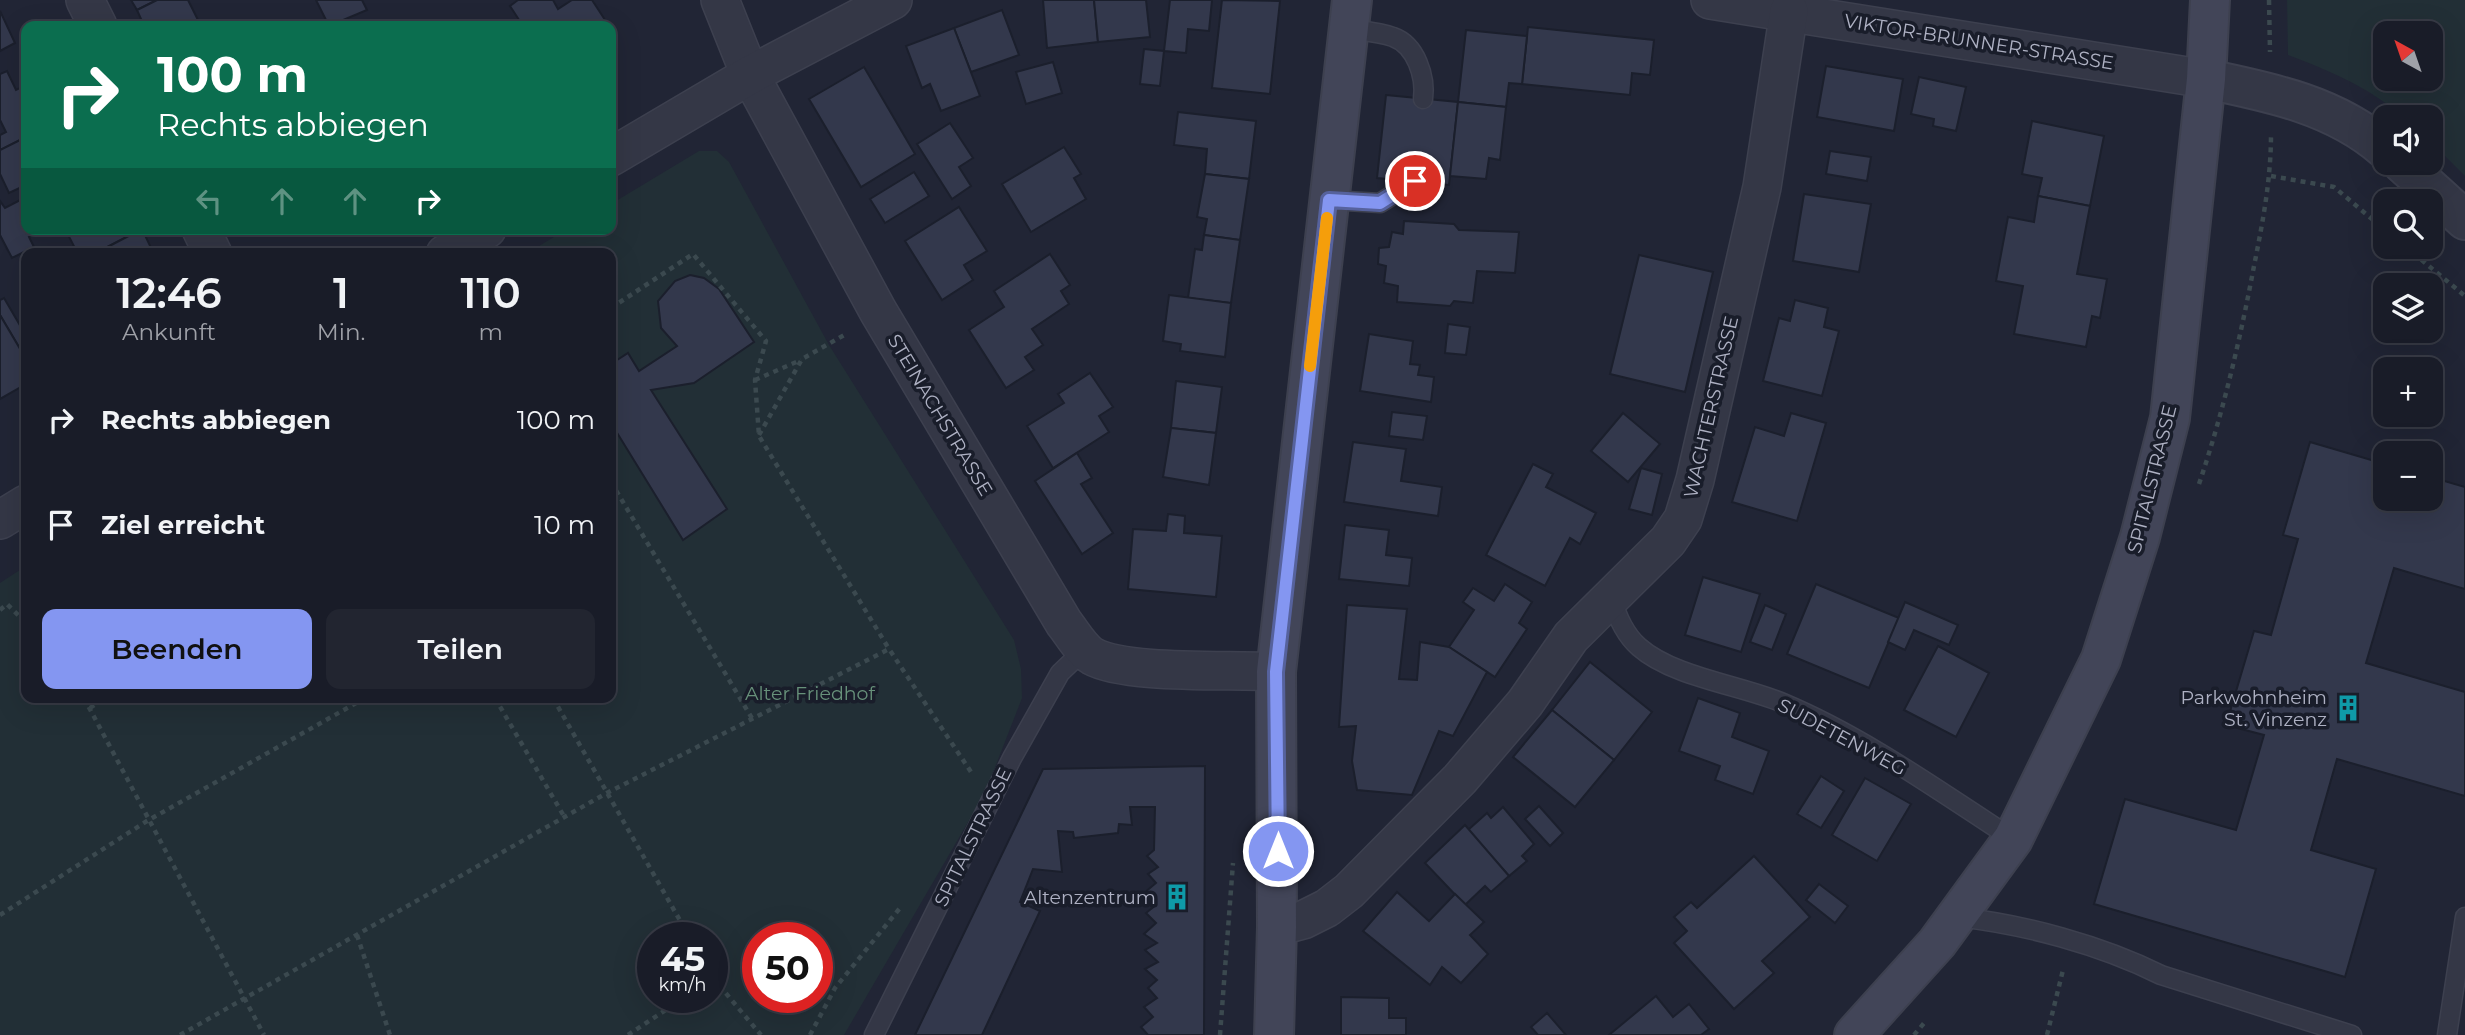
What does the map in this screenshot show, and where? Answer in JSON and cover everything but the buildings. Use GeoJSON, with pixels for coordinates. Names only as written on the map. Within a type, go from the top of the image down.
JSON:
{"type":"FeatureCollection","features":[{"type":"Feature","properties":{"kind":"main road","name":"SPITALSTRASSE"},"geometry":{"type":"LineString","coordinates":[[1854,1035],[1937,943],[2013,839],[2101,659],[2140,537],[2170,418],[2206,79],[2210,0]]}},
{"type":"Feature","properties":{"kind":"main road"},"geometry":{"type":"LineString","coordinates":[[1274,1035],[1277,927],[1276,672],[1350,14]]}},
{"type":"Feature","properties":{"kind":"street"},"geometry":{"type":"LineString","coordinates":[[85,0],[96,21]]}},
{"type":"Feature","properties":{"kind":"street","name":"STEINACHSTRASSE"},"geometry":{"type":"LineString","coordinates":[[720,0],[750,75],[878,311],[1064,623],[1085,649],[1090,655],[1116,666],[1276,672]]}},
{"type":"Feature","properties":{"kind":"street"},"geometry":{"type":"LineString","coordinates":[[616,154],[750,75],[892,0]]}},
{"type":"Feature","properties":{"kind":"street","name":"VIKTOR-BRUNNER-STRASSE"},"geometry":{"type":"LineString","coordinates":[[1710,0],[2206,79]]}},
{"type":"Feature","properties":{"kind":"street","name":"WACHTERSTRASSE"},"geometry":{"type":"LineString","coordinates":[[1277,927],[1303,920],[1327,908],[1358,882],[1460,779],[1525,703],[1571,637],[1668,541],[1683,519],[1695,480],[1762,187],[1789,11]]}},
{"type":"Feature","properties":{"kind":"street"},"geometry":{"type":"LineString","coordinates":[[2206,79],[2270,92],[2327,112],[2373,138]]}},
{"type":"Feature","properties":{"kind":"street"},"geometry":{"type":"LineString","coordinates":[[2415,175],[2465,220]]}},
{"type":"Feature","properties":{"kind":"street"},"geometry":{"type":"LineString","coordinates":[[455,248],[477,235]]}},
{"type":"Feature","properties":{"kind":"street"},"geometry":{"type":"LineString","coordinates":[[0,520],[21,507]]}},
{"type":"Feature","properties":{"kind":"lane"},"geometry":{"type":"LineString","coordinates":[[1350,14],[1395,37],[1415,56],[1425,85],[1423,99]]}},
{"type":"Feature","properties":{"kind":"lane"},"geometry":{"type":"LineString","coordinates":[[1329,200],[1380,203],[1415,181]]}},
{"type":"Feature","properties":{"kind":"lane","name":"SUDETENWEG"},"geometry":{"type":"LineString","coordinates":[[1611,596],[1616,617],[1639,647],[1680,669],[1782,703],[1862,743],[2013,839]]}},
{"type":"Feature","properties":{"kind":"lane","name":"SPITALSTRASSE"},"geometry":{"type":"LineString","coordinates":[[874,1035],[1012,758],[1060,674],[1085,649]]}},
{"type":"Feature","properties":{"kind":"lane"},"geometry":{"type":"LineString","coordinates":[[1956,917],[2000,921],[2132,960],[2161,975],[2352,1035]]}},
{"type":"Feature","properties":{"kind":"lane"},"geometry":{"type":"LineString","coordinates":[[2446,1035],[2465,917]]}},
{"type":"Feature","properties":{"kind":"path"},"geometry":{"type":"LineString","coordinates":[[2271,176],[2334,187],[2373,220]]}},
{"type":"Feature","properties":{"kind":"path"},"geometry":{"type":"LineString","coordinates":[[616,305],[693,254],[766,341],[755,380],[759,436],[888,649],[972,774]]}},
{"type":"Feature","properties":{"kind":"path"},"geometry":{"type":"LineString","coordinates":[[2420,259],[2465,296]]}},
{"type":"Feature","properties":{"kind":"path"},"geometry":{"type":"LineString","coordinates":[[755,380],[830,345],[878,311]]}},
{"type":"Feature","properties":{"kind":"path"},"geometry":{"type":"LineString","coordinates":[[759,436],[802,359]]}},
{"type":"Feature","properties":{"kind":"path"},"geometry":{"type":"LineString","coordinates":[[616,490],[753,720]]}},
{"type":"Feature","properties":{"kind":"path"},"geometry":{"type":"LineString","coordinates":[[0,610],[7,604],[21,618]]}},
{"type":"Feature","properties":{"kind":"path"},"geometry":{"type":"LineString","coordinates":[[180,1035],[605,794],[888,649]]}},
{"type":"Feature","properties":{"kind":"path"},"geometry":{"type":"LineString","coordinates":[[88,703],[147,821],[264,1035]]}},
{"type":"Feature","properties":{"kind":"path"},"geometry":{"type":"LineString","coordinates":[[90,708],[98,703]]}},
{"type":"Feature","properties":{"kind":"path"},"geometry":{"type":"LineString","coordinates":[[0,915],[147,821],[356,703]]}},
{"type":"Feature","properties":{"kind":"path"},"geometry":{"type":"LineString","coordinates":[[498,703],[565,818]]}},
{"type":"Feature","properties":{"kind":"path"},"geometry":{"type":"LineString","coordinates":[[556,703],[605,794],[681,922]]}},
{"type":"Feature","properties":{"kind":"path"},"geometry":{"type":"LineString","coordinates":[[810,1035],[835,988],[907,900]]}},
{"type":"Feature","properties":{"kind":"path"},"geometry":{"type":"LineString","coordinates":[[357,935],[390,1035]]}},
{"type":"Feature","properties":{"kind":"path"},"geometry":{"type":"LineString","coordinates":[[2048,1035],[2070,942]]}},
{"type":"Feature","properties":{"kind":"path"},"geometry":{"type":"LineString","coordinates":[[728,995],[761,1035]]}},
{"type":"Feature","properties":{"kind":"path"},"geometry":{"type":"LineString","coordinates":[[628,1035],[661,1013]]}},
{"type":"Feature","properties":{"kind":"green space"},"geometry":{"type":"Polygon","coordinates":[[[2287,0],[2465,0],[2465,176],[2443,154],[2443,105],[2389,105],[2363,88],[2288,55],[2287,0]]]}},
{"type":"Feature","properties":{"kind":"green space","name":"Alter Friedhof"},"geometry":{"type":"Polygon","coordinates":[[[699,151],[717,151],[729,162],[829,345],[1014,640],[1021,669],[1022,698],[985,793],[844,1035],[0,1035],[0,583],[21,569],[21,703],[616,703],[616,248],[536,248],[557,235],[616,235],[616,201],[699,151]]]}},
{"type":"Feature","properties":{"kind":"slow traffic"},"geometry":{"type":"LineString","coordinates":[[1310,366],[1327,218]]}},
{"type":"Feature","properties":{"kind":"place","name":"Parkwohnheim St. Vinzenz"},"geometry":{"type":"Point","coordinates":[2348,708]}},
{"type":"Feature","properties":{"kind":"place","name":"Altenzentrum"},"geometry":{"type":"Point","coordinates":[1177,897]}},
{"type":"Feature","properties":{"kind":"route"},"geometry":{"type":"LineString","coordinates":[[1278,851],[1276,672],[1329,200],[1380,203],[1400,193],[1415,181]]}}]}
